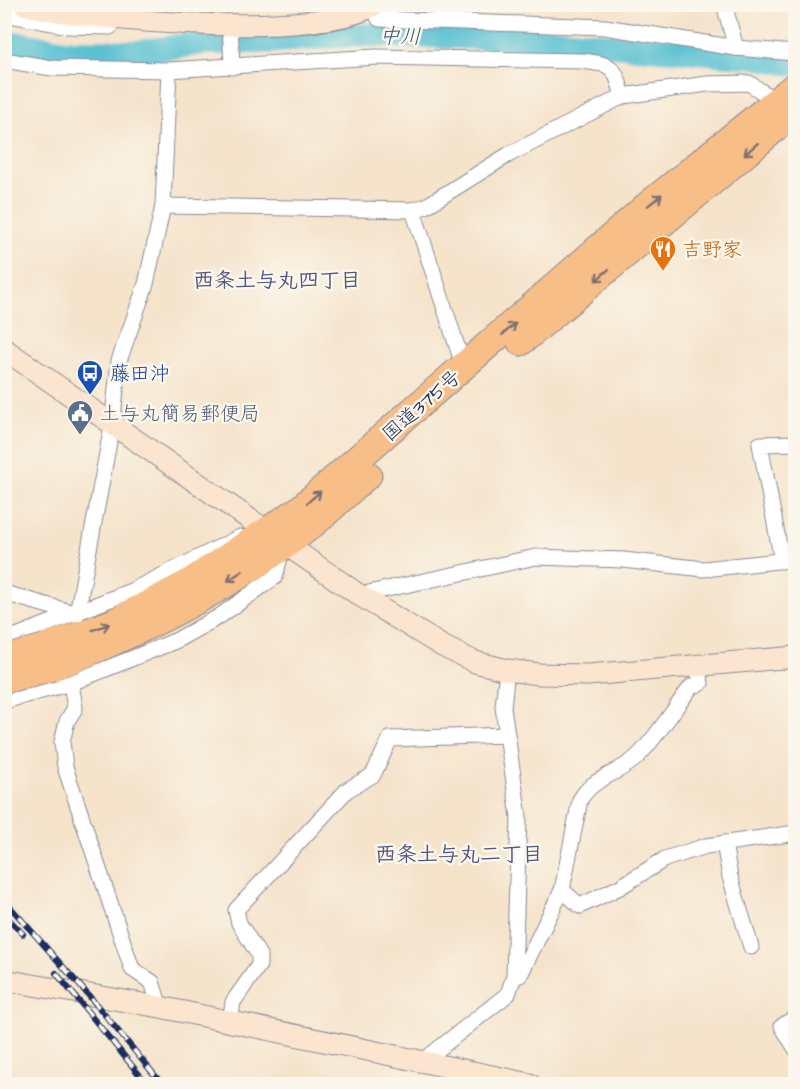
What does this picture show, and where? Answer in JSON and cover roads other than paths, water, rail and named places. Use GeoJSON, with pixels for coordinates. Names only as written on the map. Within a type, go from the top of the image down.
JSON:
{"type":"FeatureCollection","features":[{"type":"Feature","properties":{"kind":"highway","name":"国道375号"},"geometry":{"type":"LineString","coordinates":[[4,680],[57,666],[120,641],[177,612],[276,538],[300,509],[648,205],[788,98]]}},
{"type":"Feature","properties":{"kind":"highway","name":"国道375号"},"geometry":{"type":"LineString","coordinates":[[276,538],[312,524],[474,382],[788,98]]}},
{"type":"Feature","properties":{"kind":"highway","name":"国道375号"},"geometry":{"type":"LineString","coordinates":[[4,660],[57,666]]}},
{"type":"Feature","properties":{"kind":"street"},"geometry":{"type":"LineString","coordinates":[[724,4],[736,48]]}},
{"type":"Feature","properties":{"kind":"street"},"geometry":{"type":"LineString","coordinates":[[27,5],[117,18],[231,27],[322,21],[349,16],[375,6],[379,19],[605,27],[736,48],[794,53]]}},
{"type":"Feature","properties":{"kind":"street"},"geometry":{"type":"LineString","coordinates":[[4,14],[67,26],[111,27],[117,18]]}},
{"type":"Feature","properties":{"kind":"street"},"geometry":{"type":"LineString","coordinates":[[231,27],[232,67]]}},
{"type":"Feature","properties":{"kind":"street"},"geometry":{"type":"LineString","coordinates":[[4,60],[52,69],[169,70],[376,57],[582,61],[609,64],[616,71],[623,96]]}},
{"type":"Feature","properties":{"kind":"street"},"geometry":{"type":"LineString","coordinates":[[77,614],[112,426],[119,361],[146,284],[163,206],[169,70]]}},
{"type":"Feature","properties":{"kind":"street"},"geometry":{"type":"LineString","coordinates":[[163,206],[401,208],[413,210],[426,206],[508,155],[623,96],[707,84],[749,83],[788,98]]}},
{"type":"Feature","properties":{"kind":"street"},"geometry":{"type":"LineString","coordinates":[[413,210],[464,368]]}},
{"type":"Feature","properties":{"kind":"street"},"geometry":{"type":"LineString","coordinates":[[4,349],[112,426],[246,514],[276,538],[359,595],[442,646],[475,662],[507,670],[538,674],[588,675],[795,657]]}},
{"type":"Feature","properties":{"kind":"street"},"geometry":{"type":"LineString","coordinates":[[359,595],[536,557],[623,560],[704,569],[789,560],[760,444],[795,443]]}},
{"type":"Feature","properties":{"kind":"street"},"geometry":{"type":"LineString","coordinates":[[4,641],[20,637],[131,591],[243,536],[276,538]]}},
{"type":"Feature","properties":{"kind":"street"},"geometry":{"type":"LineString","coordinates":[[4,593],[77,614]]}},
{"type":"Feature","properties":{"kind":"street"},"geometry":{"type":"LineString","coordinates":[[20,637],[36,693]]}},
{"type":"Feature","properties":{"kind":"street"},"geometry":{"type":"LineString","coordinates":[[4,701],[36,693],[57,666],[75,708],[67,721],[62,742],[65,766],[132,969],[152,982],[160,1007]]}},
{"type":"Feature","properties":{"kind":"street"},"geometry":{"type":"LineString","coordinates":[[514,976],[520,975],[562,890],[580,800],[586,788],[604,776],[625,768],[639,754],[691,687],[700,683],[698,667]]}},
{"type":"Feature","properties":{"kind":"street"},"geometry":{"type":"LineString","coordinates":[[426,1062],[427,1058],[508,994],[514,976],[519,817],[504,707],[507,670]]}},
{"type":"Feature","properties":{"kind":"street"},"geometry":{"type":"LineString","coordinates":[[230,1022],[233,1002],[259,966],[260,955],[239,923],[236,910],[347,790],[373,775],[390,739],[507,735]]}},
{"type":"Feature","properties":{"kind":"street"},"geometry":{"type":"LineString","coordinates":[[562,890],[580,906],[620,887],[665,859],[706,846],[795,833]]}},
{"type":"Feature","properties":{"kind":"street"},"geometry":{"type":"LineString","coordinates":[[724,843],[730,877],[751,947]]}},
{"type":"Feature","properties":{"kind":"street"},"geometry":{"type":"LineString","coordinates":[[4,987],[5,980],[160,1007],[426,1062],[476,1078],[530,1084]]}},
{"type":"Feature","properties":{"kind":"street"},"geometry":{"type":"LineString","coordinates":[[795,1017],[782,1026],[795,1049]]}},
{"type":"Feature","properties":{"kind":"waterway","name":"中川"},"geometry":{"type":"LineString","coordinates":[[4,41],[65,51],[137,52],[203,43],[263,42],[358,35],[545,39],[754,57],[796,65]]}},
{"type":"Feature","properties":{"kind":"railway"},"geometry":{"type":"LineString","coordinates":[[4,900],[90,997],[162,1084]]}},
{"type":"Feature","properties":{"kind":"railway"},"geometry":{"type":"LineString","coordinates":[[4,914],[23,934]]}},
{"type":"Feature","properties":{"kind":"railway"},"geometry":{"type":"LineString","coordinates":[[56,973],[147,1084]]}},
{"type":"Feature","properties":{"kind":"place","name":"吉野家"},"geometry":{"type":"Point","coordinates":[663,272]}},
{"type":"Feature","properties":{"kind":"place","name":"藤田沖"},"geometry":{"type":"Point","coordinates":[90,396]}},
{"type":"Feature","properties":{"kind":"place","name":"土与丸簡易郵便局"},"geometry":{"type":"Point","coordinates":[80,436]}},
{"type":"Feature","properties":{"kind":"district","name":"西条土与丸四丁目"},"geometry":{"type":"Point","coordinates":[277,280]}},
{"type":"Feature","properties":{"kind":"district","name":"西条土与丸二丁目"},"geometry":{"type":"Point","coordinates":[459,854]}}]}
